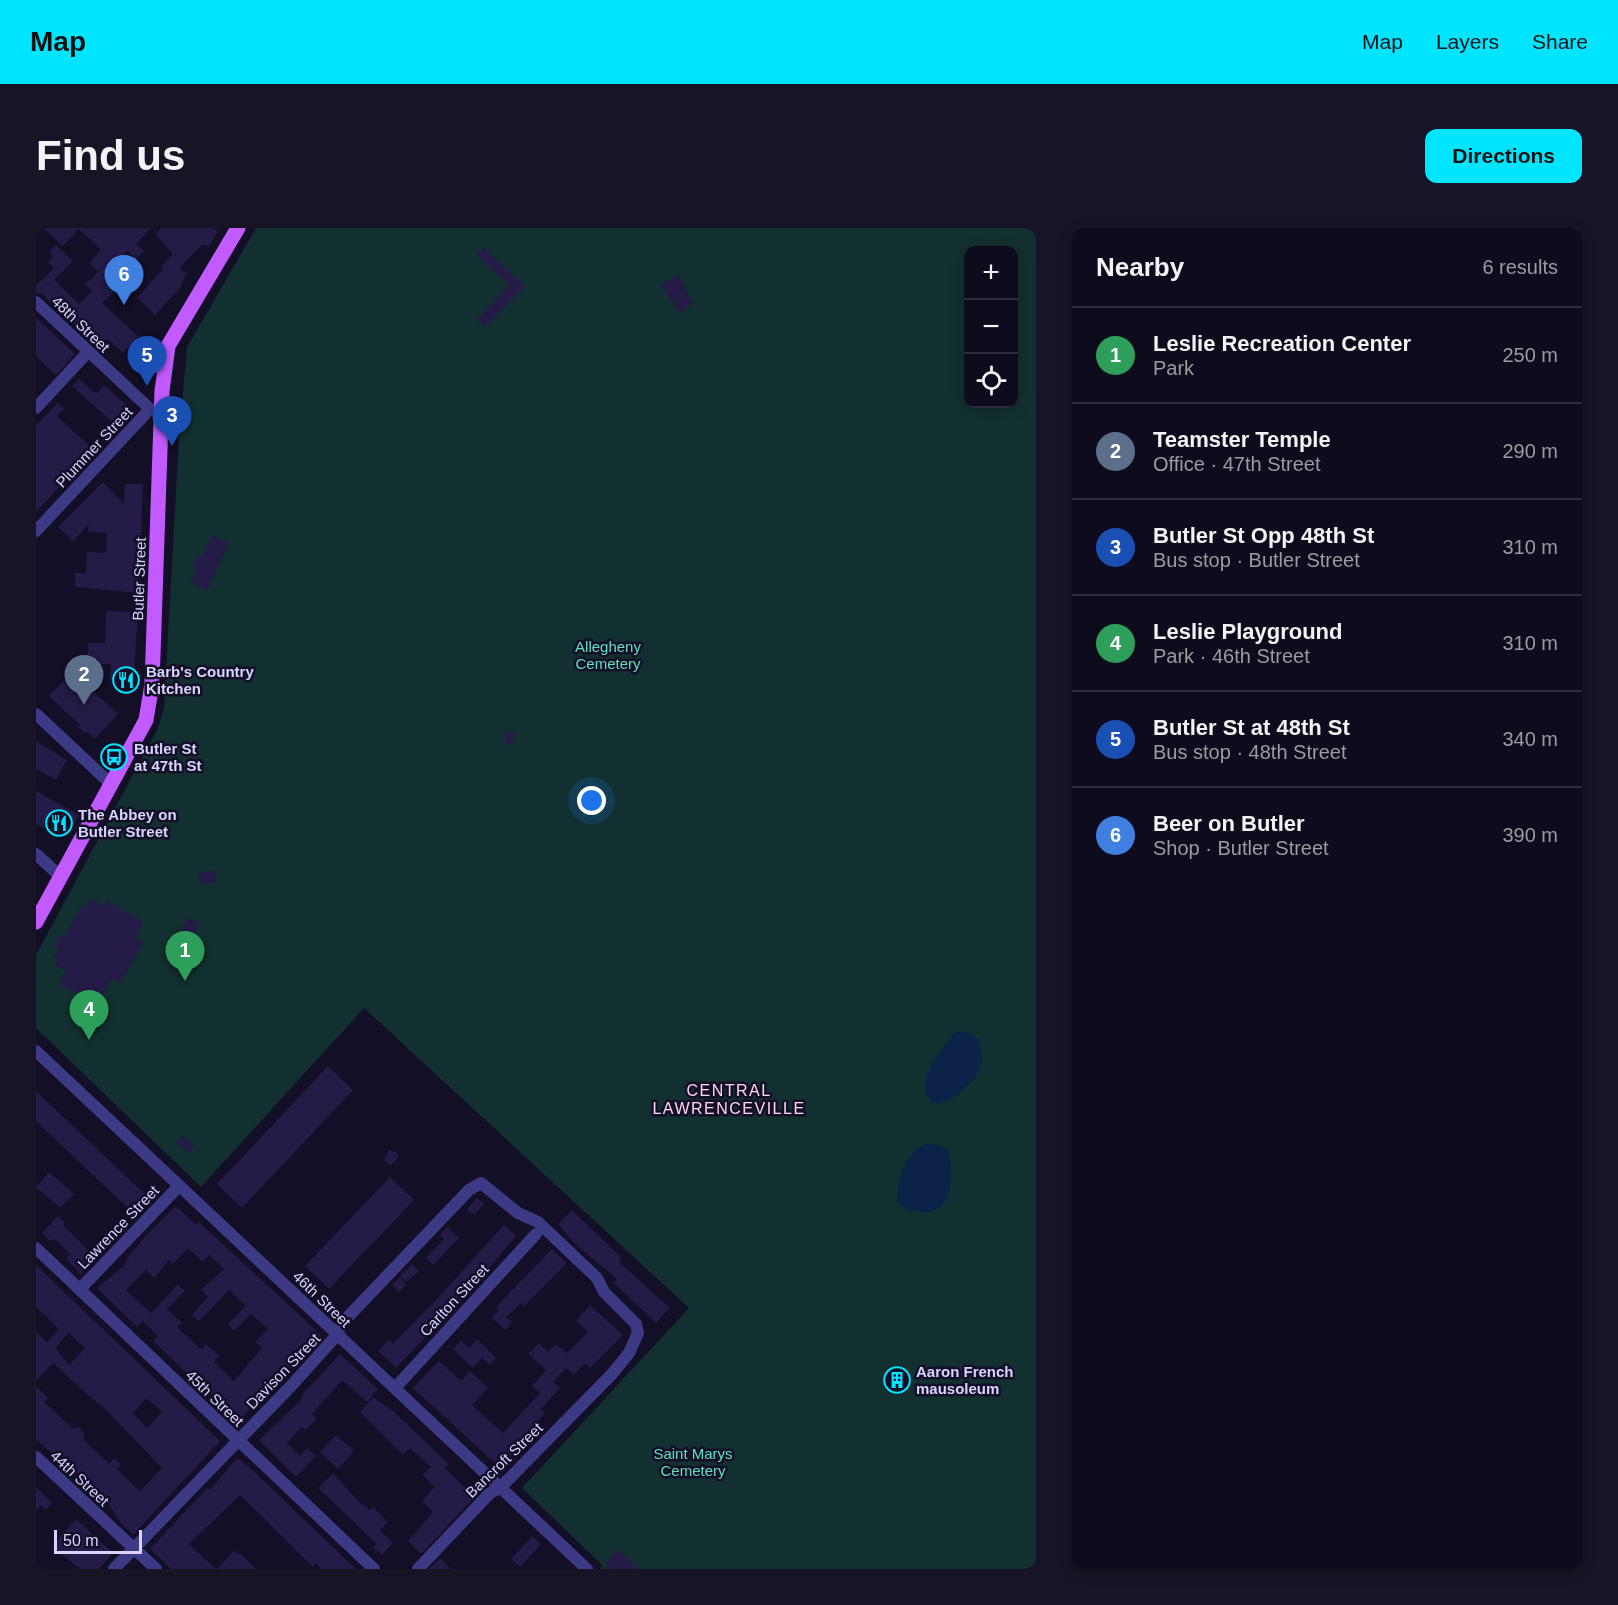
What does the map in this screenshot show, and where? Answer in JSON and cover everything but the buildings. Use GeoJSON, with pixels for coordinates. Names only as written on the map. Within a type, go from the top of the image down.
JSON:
{"type":"FeatureCollection","features":[{"type":"Feature","properties":{"kind":"main road","name":"Butler Street"},"geometry":{"type":"LineString","coordinates":[[36,922],[112,785],[146,720],[151,703],[156,410],[168,346],[238,228]]}},
{"type":"Feature","properties":{"kind":"street","name":"48th Street"},"geometry":{"type":"LineString","coordinates":[[36,302],[88,352],[156,410]]}},
{"type":"Feature","properties":{"kind":"street"},"geometry":{"type":"LineString","coordinates":[[36,408],[88,352]]}},
{"type":"Feature","properties":{"kind":"street","name":"Plummer Street"},"geometry":{"type":"LineString","coordinates":[[36,531],[156,410]]}},
{"type":"Feature","properties":{"kind":"street"},"geometry":{"type":"LineString","coordinates":[[36,714],[112,785]]}},
{"type":"Feature","properties":{"kind":"street"},"geometry":{"type":"LineString","coordinates":[[36,854],[62,877]]}},
{"type":"Feature","properties":{"kind":"street","name":"46th Street"},"geometry":{"type":"LineString","coordinates":[[36,1051],[587,1569]]}},
{"type":"Feature","properties":{"kind":"street","name":"Bancroft Street"},"geometry":{"type":"LineString","coordinates":[[417,1569],[490,1493],[500,1488],[612,1374],[636,1340],[636,1324],[604,1292],[597,1278],[538,1222],[518,1213],[484,1184],[477,1184],[469,1190]]}},
{"type":"Feature","properties":{"kind":"street","name":"Lawrence Street"},"geometry":{"type":"LineString","coordinates":[[80,1289],[179,1186]]}},
{"type":"Feature","properties":{"kind":"street","name":"Davison Street"},"geometry":{"type":"LineString","coordinates":[[114,1569],[337,1335],[342,1323],[469,1190]]}},
{"type":"Feature","properties":{"kind":"street","name":"Carlton Street"},"geometry":{"type":"LineString","coordinates":[[395,1388],[536,1234]]}},
{"type":"Feature","properties":{"kind":"street","name":"45th Street"},"geometry":{"type":"LineString","coordinates":[[36,1248],[374,1569]]}},
{"type":"Feature","properties":{"kind":"street","name":"44th Street"},"geometry":{"type":"LineString","coordinates":[[36,1457],[156,1569]]}},
{"type":"Feature","properties":{"kind":"green space","name":"Allegheny Cemetery"},"geometry":{"type":"Polygon","coordinates":[[[256,228],[1036,228],[1036,1569],[600,1569],[602,1565],[522,1488],[689,1308],[364,1008],[201,1187],[36,1028],[36,955],[157,730],[164,708],[179,437],[187,347],[256,228]]]}},
{"type":"Feature","properties":{"kind":"water"},"geometry":{"type":"Polygon","coordinates":[[[956,1031],[971,1033],[979,1039],[981,1066],[964,1090],[947,1100],[931,1103],[925,1089],[926,1078],[937,1056],[956,1031]]]}},
{"type":"Feature","properties":{"kind":"water"},"geometry":{"type":"Polygon","coordinates":[[[928,1144],[942,1146],[948,1150],[951,1169],[950,1190],[942,1206],[934,1210],[924,1212],[910,1210],[898,1203],[898,1187],[908,1159],[914,1152],[928,1144]]]}},
{"type":"Feature","properties":{"kind":"place","name":"Beer on Butler"},"geometry":{"type":"Point","coordinates":[124,305]}},
{"type":"Feature","properties":{"kind":"place","name":"Butler St at 48th St"},"geometry":{"type":"Point","coordinates":[147,386]}},
{"type":"Feature","properties":{"kind":"place","name":"Butler St Opp 48th St"},"geometry":{"type":"Point","coordinates":[172,446]}},
{"type":"Feature","properties":{"kind":"place","name":"Barb's Country Kitchen"},"geometry":{"type":"Point","coordinates":[126,680]}},
{"type":"Feature","properties":{"kind":"place","name":"Teamster Temple"},"geometry":{"type":"Point","coordinates":[84,705]}},
{"type":"Feature","properties":{"kind":"place","name":"Butler St at 47th St"},"geometry":{"type":"Point","coordinates":[114,757]}},
{"type":"Feature","properties":{"kind":"place","name":"The Abbey on Butler Street"},"geometry":{"type":"Point","coordinates":[59,823]}},
{"type":"Feature","properties":{"kind":"place","name":"Leslie Recreation Center"},"geometry":{"type":"Point","coordinates":[185,981]}},
{"type":"Feature","properties":{"kind":"place","name":"Leslie Playground"},"geometry":{"type":"Point","coordinates":[89,1040]}},
{"type":"Feature","properties":{"kind":"place","name":"Aaron French mausoleum"},"geometry":{"type":"Point","coordinates":[897,1380]}},
{"type":"Feature","properties":{"kind":"district","name":"CENTRAL LAWRENCEVILLE"},"geometry":{"type":"Point","coordinates":[729,1099]}},
{"type":"Feature","properties":{"kind":"park label","name":"Saint Marys Cemetery"},"geometry":{"type":"Point","coordinates":[693,1462]}}]}
